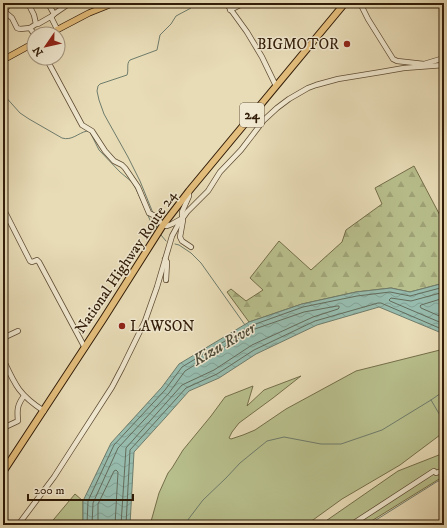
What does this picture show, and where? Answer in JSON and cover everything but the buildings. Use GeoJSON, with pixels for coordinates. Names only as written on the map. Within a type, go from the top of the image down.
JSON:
{"type":"FeatureCollection","features":[{"type":"Feature","properties":{"kind":"highway","name":"National Highway Route 24"},"geometry":{"type":"LineString","coordinates":[[3,472],[112,306],[162,226],[189,191],[345,3]]}},
{"type":"Feature","properties":{"kind":"main road"},"geometry":{"type":"LineString","coordinates":[[65,26],[102,5],[114,3]]}},
{"type":"Feature","properties":{"kind":"main road"},"geometry":{"type":"LineString","coordinates":[[3,60],[26,47]]}},
{"type":"Feature","properties":{"kind":"street"},"geometry":{"type":"LineString","coordinates":[[3,18],[4,12],[10,3]]}},
{"type":"Feature","properties":{"kind":"street"},"geometry":{"type":"LineString","coordinates":[[28,3],[34,15],[36,24]]}},
{"type":"Feature","properties":{"kind":"street"},"geometry":{"type":"LineString","coordinates":[[50,3],[53,15],[52,21],[55,26]]}},
{"type":"Feature","properties":{"kind":"street"},"geometry":{"type":"LineString","coordinates":[[33,26],[53,15],[70,3]]}},
{"type":"Feature","properties":{"kind":"street"},"geometry":{"type":"LineString","coordinates":[[226,3],[247,32],[262,57],[276,86]]}},
{"type":"Feature","properties":{"kind":"street"},"geometry":{"type":"LineString","coordinates":[[230,10],[244,3]]}},
{"type":"Feature","properties":{"kind":"street"},"geometry":{"type":"LineString","coordinates":[[360,3],[368,19],[393,59],[397,61],[424,65],[444,65]]}},
{"type":"Feature","properties":{"kind":"street"},"geometry":{"type":"LineString","coordinates":[[4,12],[12,18],[17,28],[26,28]]}},
{"type":"Feature","properties":{"kind":"street"},"geometry":{"type":"LineString","coordinates":[[18,525],[57,471],[112,386],[145,321],[172,236],[187,212],[208,191],[220,172],[241,150],[264,120],[290,99],[308,88],[338,79],[424,65],[444,58]]}},
{"type":"Feature","properties":{"kind":"street"},"geometry":{"type":"LineString","coordinates":[[50,66],[82,125],[92,131],[105,151],[114,161],[125,168],[138,187],[149,213],[155,216],[162,226],[167,226],[183,218]]}},
{"type":"Feature","properties":{"kind":"street"},"geometry":{"type":"LineString","coordinates":[[189,191],[190,196],[182,212],[184,220],[180,237],[182,241],[191,247]]}},
{"type":"Feature","properties":{"kind":"street"},"geometry":{"type":"LineString","coordinates":[[3,208],[30,261],[32,262],[37,260],[39,262],[84,348]]}},
{"type":"Feature","properties":{"kind":"street"},"geometry":{"type":"LineString","coordinates":[[165,259],[166,280]]}},
{"type":"Feature","properties":{"kind":"street"},"geometry":{"type":"LineString","coordinates":[[3,338],[18,331]]}},
{"type":"Feature","properties":{"kind":"street"},"geometry":{"type":"LineString","coordinates":[[3,359],[18,390],[34,405],[44,411]]}},
{"type":"Feature","properties":{"kind":"street"},"geometry":{"type":"LineString","coordinates":[[3,428],[18,421],[17,410],[19,402],[24,396]]}},
{"type":"Feature","properties":{"kind":"street"},"geometry":{"type":"LineString","coordinates":[[351,525],[434,471],[436,473],[444,470]]}},
{"type":"Feature","properties":{"kind":"green space"},"geometry":{"type":"Polygon","coordinates":[[[414,166],[444,223],[444,283],[410,292],[391,288],[356,292],[302,304],[249,322],[227,292],[231,289],[246,301],[263,290],[250,278],[279,241],[311,270],[342,242],[346,230],[382,204],[375,188],[414,166]]]}},
{"type":"Feature","properties":{"kind":"green space"},"geometry":{"type":"Polygon","coordinates":[[[444,349],[444,432],[400,465],[342,499],[306,525],[150,525],[159,493],[168,473],[183,450],[225,397],[253,386],[247,406],[264,390],[301,376],[239,423],[229,438],[231,439],[255,430],[286,409],[356,371],[444,349]]]}},
{"type":"Feature","properties":{"kind":"green space"},"geometry":{"type":"Polygon","coordinates":[[[444,453],[444,476],[365,525],[320,525],[398,471],[444,453]]]}},
{"type":"Feature","properties":{"kind":"green space"},"geometry":{"type":"Polygon","coordinates":[[[75,494],[83,501],[83,525],[49,525],[75,494]]]}},
{"type":"Feature","properties":{"kind":"water","name":"Kizu River"},"geometry":{"type":"Polygon","coordinates":[[[444,283],[444,334],[379,307],[317,325],[256,354],[219,378],[189,391],[134,452],[130,525],[83,525],[83,501],[111,443],[162,387],[179,364],[249,322],[302,304],[356,292],[391,288],[410,292],[444,283]]]}},
{"type":"Feature","properties":{"kind":"waterway"},"geometry":{"type":"LineString","coordinates":[[153,213],[140,181],[104,114],[97,91],[100,84],[127,75],[128,63],[130,60],[157,50],[160,35],[171,24],[176,16],[191,8],[193,3]]}},
{"type":"Feature","properties":{"kind":"waterway"},"geometry":{"type":"LineString","coordinates":[[3,94],[20,113],[62,138],[72,138],[84,132],[90,132],[99,150],[132,182],[155,231],[157,232]]}},
{"type":"Feature","properties":{"kind":"waterway"},"geometry":{"type":"LineString","coordinates":[[154,218],[157,228]]}},
{"type":"Feature","properties":{"kind":"waterway"},"geometry":{"type":"LineString","coordinates":[[161,235],[166,241]]}},
{"type":"Feature","properties":{"kind":"waterway","name":"Kizu River"},"geometry":{"type":"LineString","coordinates":[[175,244],[191,253],[201,263],[245,325]]}},
{"type":"Feature","properties":{"kind":"waterway"},"geometry":{"type":"LineString","coordinates":[[184,525],[203,500],[240,463],[267,441],[284,437],[321,444],[341,444],[382,430],[444,391]]}},
{"type":"Feature","properties":{"kind":"waterway"},"geometry":{"type":"LineString","coordinates":[[431,400],[444,422]]}},
{"type":"Feature","properties":{"kind":"waterway"},"geometry":{"type":"LineString","coordinates":[[368,525],[438,481],[444,481]]}},
{"type":"Feature","properties":{"kind":"place","name":"BIGMOTOR"},"geometry":{"type":"Point","coordinates":[347,44]}},
{"type":"Feature","properties":{"kind":"place","name":"LAWSON"},"geometry":{"type":"Point","coordinates":[122,326]}}]}
